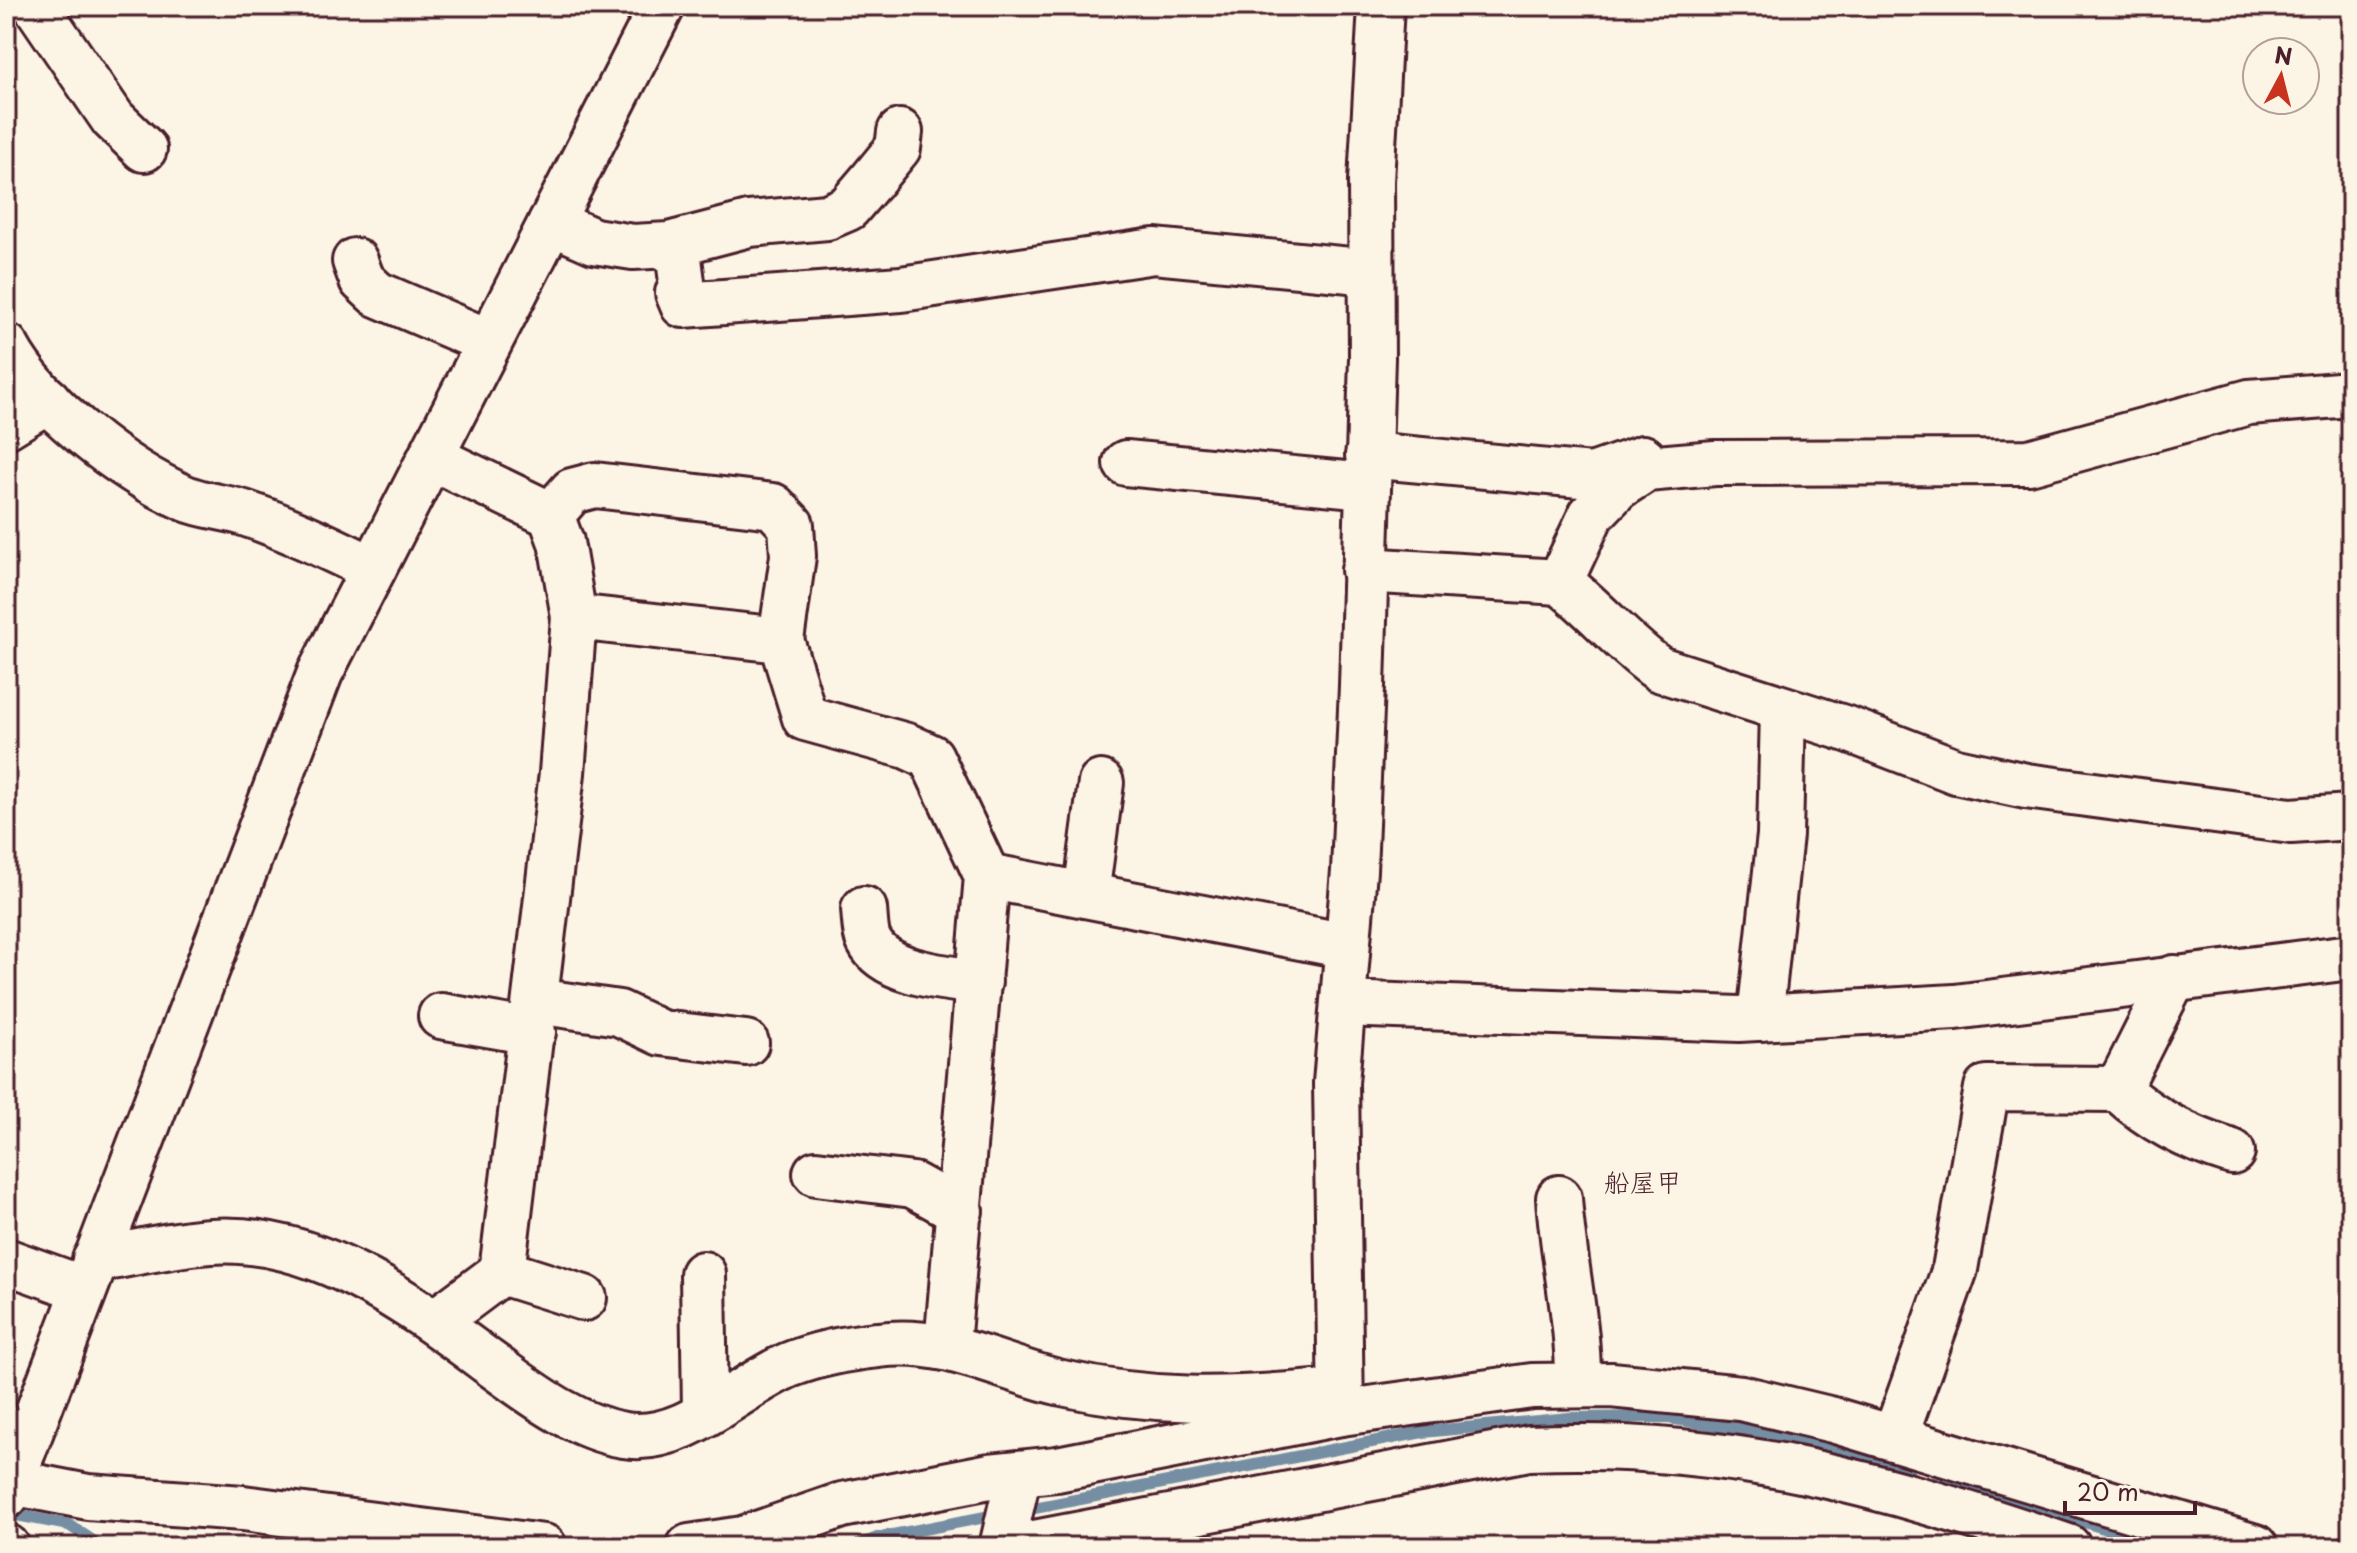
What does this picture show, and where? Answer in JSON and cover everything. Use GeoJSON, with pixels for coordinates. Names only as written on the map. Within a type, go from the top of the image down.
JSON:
{"type":"FeatureCollection","features":[{"type":"Feature","properties":{"kind":"street"},"geometry":{"type":"LineString","coordinates":[[36,6],[113,119],[144,149]]}},
{"type":"Feature","properties":{"kind":"street"},"geometry":{"type":"LineString","coordinates":[[544,1547],[243,1508],[7,1488],[320,673],[662,6]]}},
{"type":"Feature","properties":{"kind":"street"},"geometry":{"type":"LineString","coordinates":[[1341,1402],[1336,1083],[1362,702],[1371,181],[1381,6]]}},
{"type":"Feature","properties":{"kind":"street"},"geometry":{"type":"LineString","coordinates":[[551,222],[594,241],[633,247],[677,243],[749,224],[827,217],[848,208],[898,148],[900,132]]}},
{"type":"Feature","properties":{"kind":"street"},"geometry":{"type":"LineString","coordinates":[[677,243],[682,282],[678,293],[683,305],[901,289],[1154,251],[1371,272]]}},
{"type":"Feature","properties":{"kind":"street"},"geometry":{"type":"LineString","coordinates":[[355,261],[362,280],[377,294],[489,342]]}},
{"type":"Feature","properties":{"kind":"street"},"geometry":{"type":"LineString","coordinates":[[6,346],[48,400],[101,445],[187,499],[243,513],[307,537],[373,569]]}},
{"type":"Feature","properties":{"kind":"street"},"geometry":{"type":"LineString","coordinates":[[1560,582],[1591,515],[1618,487],[1646,469],[1677,465],[2029,462],[2249,402],[2351,394]]}},
{"type":"Feature","properties":{"kind":"street"},"geometry":{"type":"LineString","coordinates":[[6,426],[48,400]]}},
{"type":"Feature","properties":{"kind":"street"},"geometry":{"type":"LineString","coordinates":[[431,457],[551,515],[561,542],[574,617],[562,773],[502,1272],[435,1322]]}},
{"type":"Feature","properties":{"kind":"street"},"geometry":{"type":"LineString","coordinates":[[1126,463],[1592,476],[1640,458],[1677,465]]}},
{"type":"Feature","properties":{"kind":"street"},"geometry":{"type":"LineString","coordinates":[[551,515],[572,491],[595,485],[773,506],[791,525],[793,556],[781,640],[805,718],[907,746],[931,757],[987,876],[947,1346]]}},
{"type":"Feature","properties":{"kind":"street"},"geometry":{"type":"LineString","coordinates":[[1364,570],[1560,582],[1592,606],[1639,655],[1659,669],[1915,752],[1956,771],[2026,786],[2291,821],[2351,817]]}},
{"type":"Feature","properties":{"kind":"street"},"geometry":{"type":"LineString","coordinates":[[574,617],[781,640]]}},
{"type":"Feature","properties":{"kind":"street"},"geometry":{"type":"LineString","coordinates":[[1760,1018],[1780,835],[1783,710]]}},
{"type":"Feature","properties":{"kind":"street"},"geometry":{"type":"LineString","coordinates":[[1086,895],[1101,783]]}},
{"type":"Feature","properties":{"kind":"street"},"geometry":{"type":"LineString","coordinates":[[987,876],[1347,946]]}},
{"type":"Feature","properties":{"kind":"street"},"geometry":{"type":"LineString","coordinates":[[864,909],[869,942],[888,959],[922,975],[979,982]]}},
{"type":"Feature","properties":{"kind":"street"},"geometry":{"type":"LineString","coordinates":[[1343,1004],[1760,1018],[1955,1007],[2351,957]]}},
{"type":"Feature","properties":{"kind":"street"},"geometry":{"type":"LineString","coordinates":[[2118,1089],[2174,978]]}},
{"type":"Feature","properties":{"kind":"street"},"geometry":{"type":"LineString","coordinates":[[441,1016],[534,1017],[619,1013],[661,1033],[746,1043]]}},
{"type":"Feature","properties":{"kind":"street"},"geometry":{"type":"LineString","coordinates":[[1895,1437],[1955,1269],[1987,1088],[2118,1089],[2146,1115],[2188,1138],[2232,1152]]}},
{"type":"Feature","properties":{"kind":"street"},"geometry":{"type":"LineString","coordinates":[[816,1173],[913,1185],[960,1211]]}},
{"type":"Feature","properties":{"kind":"street"},"geometry":{"type":"LineString","coordinates":[[1559,1198],[1562,1247],[1579,1343],[1578,1385]]}},
{"type":"Feature","properties":{"kind":"street"},"geometry":{"type":"LineString","coordinates":[[6,1261],[90,1275],[211,1241],[250,1242],[292,1251],[353,1274],[411,1305],[552,1406],[591,1427],[626,1436],[658,1435],[787,1366],[818,1355],[880,1344],[947,1346],[1062,1383],[1150,1398],[1341,1402],[1578,1385],[1741,1398],[1895,1437],[2255,1547]]}},
{"type":"Feature","properties":{"kind":"street"},"geometry":{"type":"LineString","coordinates":[[502,1272],[584,1298]]}},
{"type":"Feature","properties":{"kind":"street"},"geometry":{"type":"LineString","coordinates":[[703,1274],[705,1412]]}},
{"type":"Feature","properties":{"kind":"street"},"geometry":{"type":"LineString","coordinates":[[689,1547],[743,1539],[842,1505],[1018,1478],[1341,1402]]}},
{"type":"Feature","properties":{"kind":"street"},"geometry":{"type":"LineString","coordinates":[[1018,1478],[1007,1542],[1529,1448],[1579,1446],[1723,1454],[1880,1487],[2068,1547]]}},
{"type":"Feature","properties":{"kind":"waterway"},"geometry":{"type":"LineString","coordinates":[[1019,1511],[1423,1432],[1569,1418],[1662,1417],[1782,1435],[1912,1466]]}},
{"type":"Feature","properties":{"kind":"waterway"},"geometry":{"type":"LineString","coordinates":[[1937,1474],[2162,1547]]}},
{"type":"Feature","properties":{"kind":"waterway"},"geometry":{"type":"LineString","coordinates":[[6,1513],[69,1525],[102,1547]]}},
{"type":"Feature","properties":{"kind":"waterway"},"geometry":{"type":"LineString","coordinates":[[854,1547],[877,1538],[1001,1514]]}},
{"type":"Feature","properties":{"kind":"district","name":"船屋甲"},"geometry":{"type":"Point","coordinates":[1643,1183]}}]}
